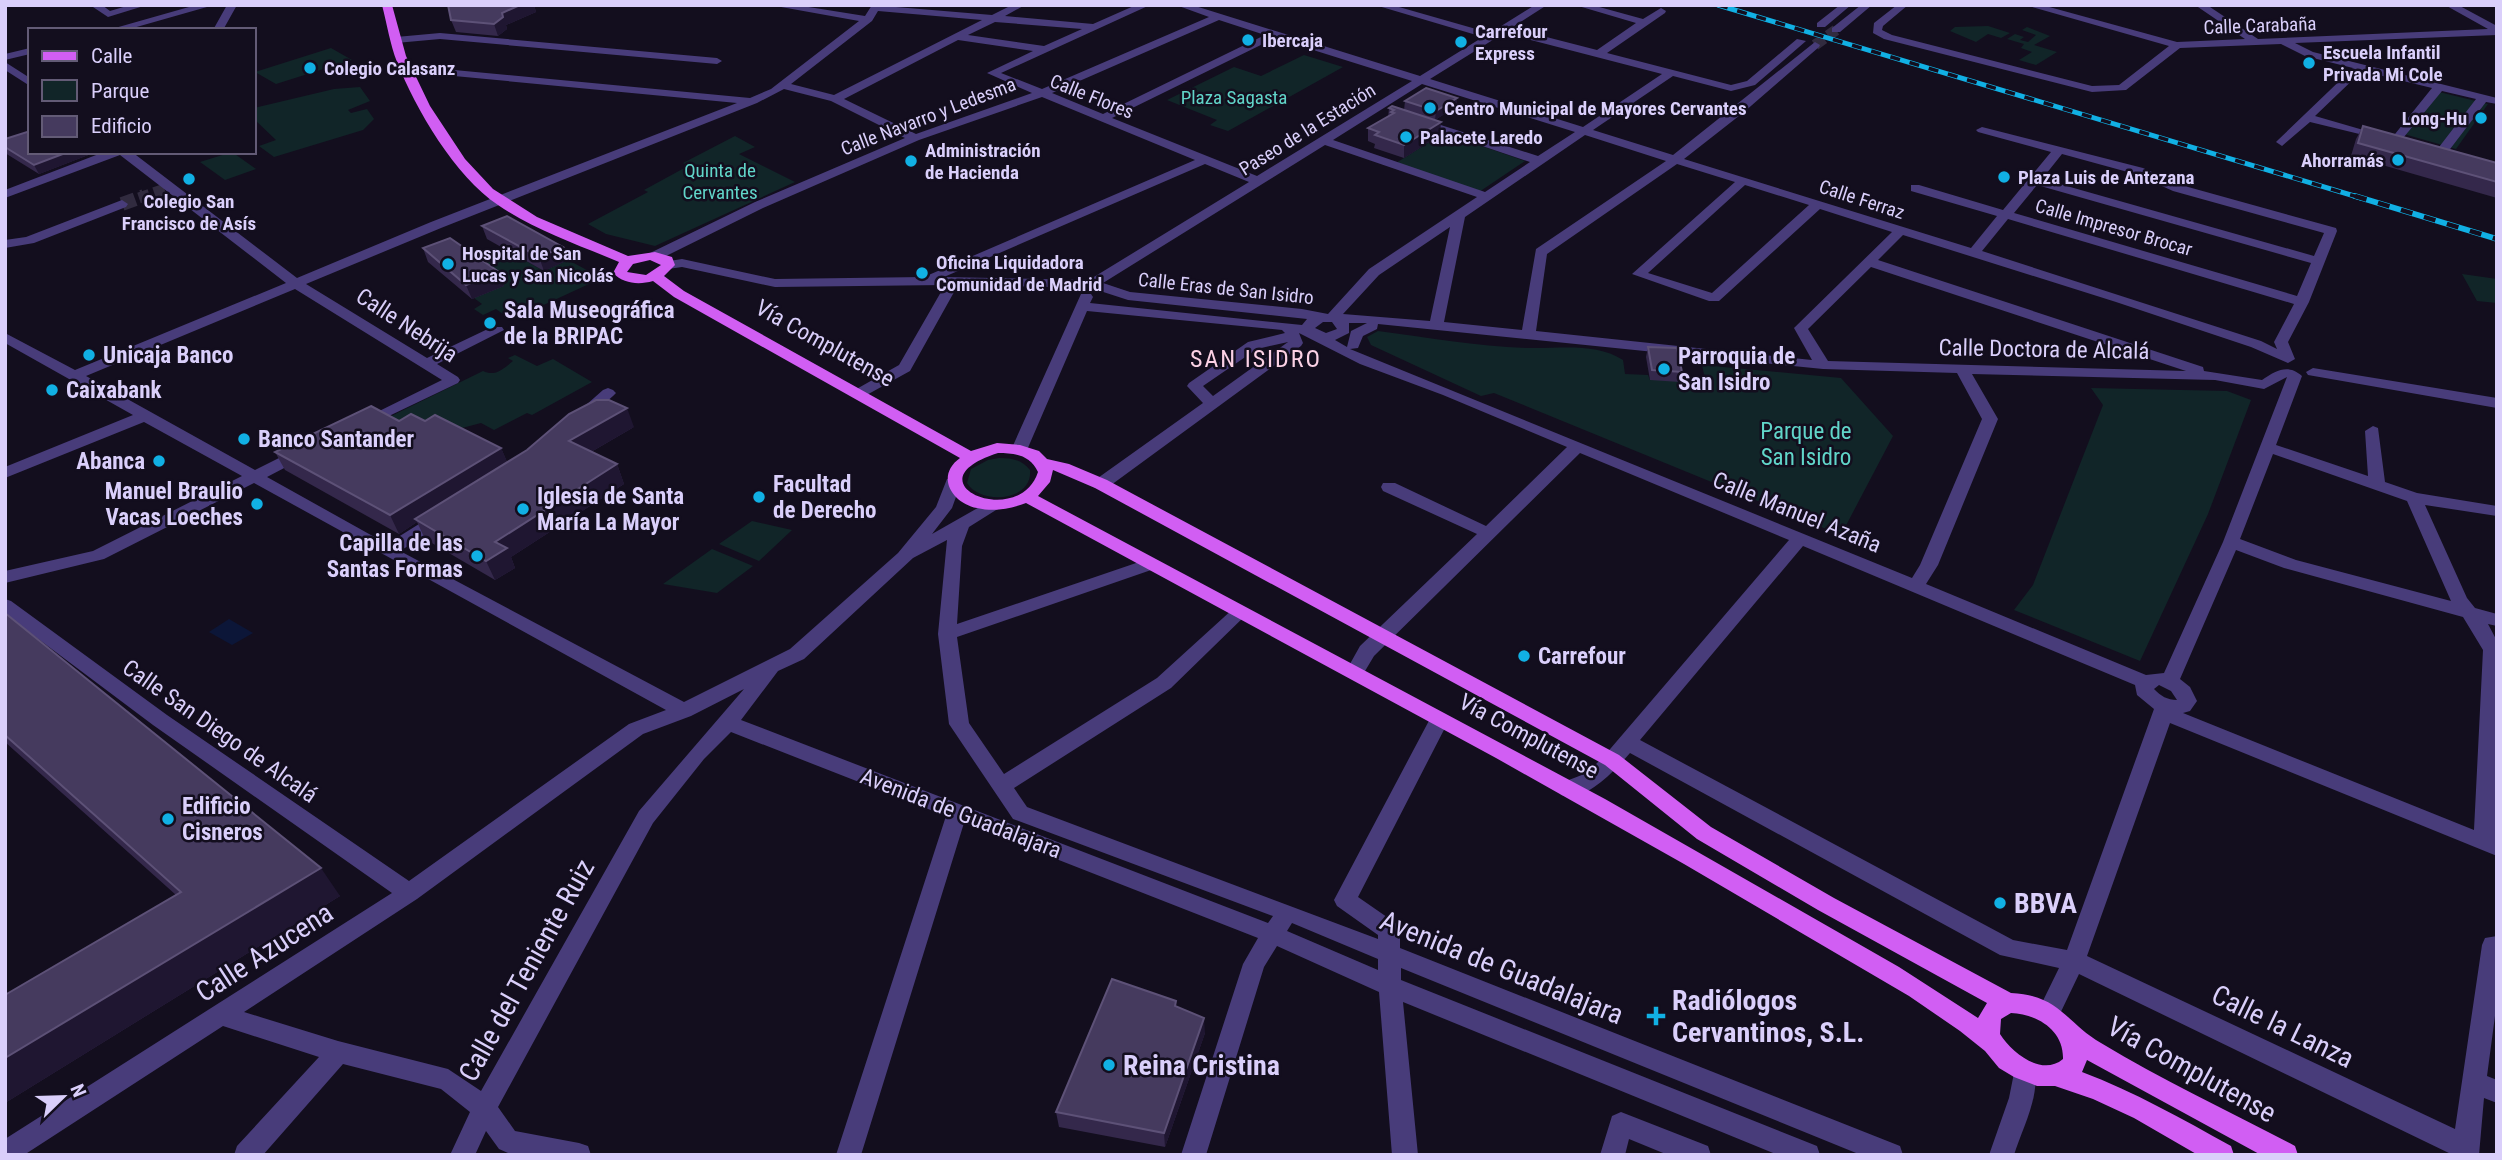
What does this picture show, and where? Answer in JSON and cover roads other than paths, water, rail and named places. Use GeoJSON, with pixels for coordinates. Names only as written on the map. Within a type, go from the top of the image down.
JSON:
{"type":"FeatureCollection","features":[{"type":"Feature","properties":{"kind":"main road"},"geometry":{"type":"LineString","coordinates":[[387,5],[407,73],[437,124],[475,179],[499,200],[535,221],[628,261],[655,256],[667,260],[668,265],[655,276],[638,279],[624,277],[620,269],[628,261]]}},
{"type":"Feature","properties":{"kind":"main road","name":"Vía Complutense"},"geometry":{"type":"LineString","coordinates":[[655,276],[679,294],[970,457]]}},
{"type":"Feature","properties":{"kind":"main road"},"geometry":{"type":"LineString","coordinates":[[997,448],[1019,450],[1036,456],[1043,463],[1046,472],[1044,481],[1027,497],[996,505],[967,499],[958,492],[953,483],[954,474],[970,457],[997,448]]}},
{"type":"Feature","properties":{"kind":"main road","name":"Vía Complutense"},"geometry":{"type":"LineString","coordinates":[[1043,463],[1063,467],[1101,484],[1612,760],[1704,834],[2008,1003]]}},
{"type":"Feature","properties":{"kind":"main road","name":"Vía Complutense"},"geometry":{"type":"LineString","coordinates":[[1027,497],[1148,565],[1355,671],[1439,720],[1692,856],[1908,984],[1969,1023],[1992,1043]]}},
{"type":"Feature","properties":{"kind":"main road"},"geometry":{"type":"LineString","coordinates":[[2058,1076],[2067,1071],[2076,1055],[2070,1034],[2049,1013],[2035,1006],[2008,1003],[1991,1013],[1988,1031],[1992,1043],[2005,1059],[2024,1071],[2036,1076],[2058,1076],[2085,1082],[2143,1110],[2222,1155]]}},
{"type":"Feature","properties":{"kind":"main road","name":"Vía Complutense"},"geometry":{"type":"LineString","coordinates":[[2070,1034],[2091,1050],[2286,1155]]}},
{"type":"Feature","properties":{"kind":"street"},"geometry":{"type":"LineString","coordinates":[[95,5],[108,14],[142,5]]}},
{"type":"Feature","properties":{"kind":"street"},"geometry":{"type":"LineString","coordinates":[[121,28],[209,5]]}},
{"type":"Feature","properties":{"kind":"street"},"geometry":{"type":"LineString","coordinates":[[219,28],[232,5]]}},
{"type":"Feature","properties":{"kind":"street"},"geometry":{"type":"LineString","coordinates":[[775,5],[867,19]]}},
{"type":"Feature","properties":{"kind":"street"},"geometry":{"type":"LineString","coordinates":[[835,99],[1020,5]]}},
{"type":"Feature","properties":{"kind":"street","name":"Calle Flores"},"geometry":{"type":"LineString","coordinates":[[1145,5],[992,73],[1258,181]]}},
{"type":"Feature","properties":{"kind":"street","name":"Calle Ferraz"},"geometry":{"type":"LineString","coordinates":[[1181,5],[2207,327],[2256,344],[2289,367]]}},
{"type":"Feature","properties":{"kind":"street"},"geometry":{"type":"LineString","coordinates":[[1205,12],[1220,5]]}},
{"type":"Feature","properties":{"kind":"street"},"geometry":{"type":"LineString","coordinates":[[1380,5],[1494,37]]}},
{"type":"Feature","properties":{"kind":"street","name":"Paseo de la Estación"},"geometry":{"type":"LineString","coordinates":[[1092,284],[1258,181],[1384,110],[1423,80],[1542,5]]}},
{"type":"Feature","properties":{"kind":"street"},"geometry":{"type":"LineString","coordinates":[[1580,5],[1643,22]]}},
{"type":"Feature","properties":{"kind":"street"},"geometry":{"type":"LineString","coordinates":[[1821,25],[1846,5]]}},
{"type":"Feature","properties":{"kind":"street"},"geometry":{"type":"LineString","coordinates":[[1836,30],[1867,5]]}},
{"type":"Feature","properties":{"kind":"street"},"geometry":{"type":"LineString","coordinates":[[1903,5],[1878,25],[1877,31],[1888,37],[2092,89],[2122,88],[2177,45]]}},
{"type":"Feature","properties":{"kind":"street","name":"Calle Carabaña"},"geometry":{"type":"LineString","coordinates":[[2030,5],[2177,45],[2497,31]]}},
{"type":"Feature","properties":{"kind":"street"},"geometry":{"type":"LineString","coordinates":[[2200,5],[2258,43]]}},
{"type":"Feature","properties":{"kind":"street"},"geometry":{"type":"LineString","coordinates":[[2450,5],[2497,31]]}},
{"type":"Feature","properties":{"kind":"street"},"geometry":{"type":"LineString","coordinates":[[74,376],[499,200],[753,101],[781,85],[867,19],[876,7],[1094,28]]}},
{"type":"Feature","properties":{"kind":"street"},"geometry":{"type":"LineString","coordinates":[[1598,54],[1661,11]]}},
{"type":"Feature","properties":{"kind":"street","name":"Calle Navarro y Ledesma"},"geometry":{"type":"LineString","coordinates":[[655,256],[759,205],[915,138],[1041,94],[1218,17]]}},
{"type":"Feature","properties":{"kind":"street"},"geometry":{"type":"LineString","coordinates":[[1506,30],[1707,84],[1731,88],[1751,83],[1801,41]]}},
{"type":"Feature","properties":{"kind":"street"},"geometry":{"type":"LineString","coordinates":[[396,40],[440,36],[717,61]]}},
{"type":"Feature","properties":{"kind":"street"},"geometry":{"type":"LineString","coordinates":[[1101,119],[1273,36]]}},
{"type":"Feature","properties":{"kind":"street"},"geometry":{"type":"LineString","coordinates":[[957,37],[1045,49]]}},
{"type":"Feature","properties":{"kind":"street"},"geometry":{"type":"LineString","coordinates":[[2282,42],[2309,54],[2497,101]]}},
{"type":"Feature","properties":{"kind":"street"},"geometry":{"type":"LineString","coordinates":[[1528,336],[1541,252],[1676,159],[1740,110],[1815,45]]}},
{"type":"Feature","properties":{"kind":"street"},"geometry":{"type":"LineString","coordinates":[[5,57],[28,51]]}},
{"type":"Feature","properties":{"kind":"street"},"geometry":{"type":"LineString","coordinates":[[5,65],[28,82]]}},
{"type":"Feature","properties":{"kind":"street"},"geometry":{"type":"LineString","coordinates":[[2282,142],[2360,66]]}},
{"type":"Feature","properties":{"kind":"street"},"geometry":{"type":"LineString","coordinates":[[407,73],[433,71],[753,101]]}},
{"type":"Feature","properties":{"kind":"street"},"geometry":{"type":"LineString","coordinates":[[1335,323],[1309,323],[1314,334],[1334,337],[1335,323],[1374,272],[1669,74]]}},
{"type":"Feature","properties":{"kind":"street"},"geometry":{"type":"LineString","coordinates":[[1707,84],[1740,110]]}},
{"type":"Feature","properties":{"kind":"street"},"geometry":{"type":"LineString","coordinates":[[781,85],[835,99],[915,138]]}},
{"type":"Feature","properties":{"kind":"street"},"geometry":{"type":"LineString","coordinates":[[2309,118],[2400,143],[2440,86]]}},
{"type":"Feature","properties":{"kind":"street"},"geometry":{"type":"LineString","coordinates":[[2440,154],[2483,98]]}},
{"type":"Feature","properties":{"kind":"street"},"geometry":{"type":"LineString","coordinates":[[1403,116],[1540,161]]}},
{"type":"Feature","properties":{"kind":"street"},"geometry":{"type":"LineString","coordinates":[[1982,130],[2139,171],[2177,188],[2331,231],[2302,302],[2281,342],[2289,367],[2268,447],[2231,542],[2170,681]]}},
{"type":"Feature","properties":{"kind":"street"},"geometry":{"type":"LineString","coordinates":[[1326,141],[1485,196]]}},
{"type":"Feature","properties":{"kind":"street"},"geometry":{"type":"LineString","coordinates":[[1973,254],[2003,214],[2059,150]]}},
{"type":"Feature","properties":{"kind":"street"},"geometry":{"type":"LineString","coordinates":[[5,194],[111,154]]}},
{"type":"Feature","properties":{"kind":"street","name":"Calle Nebrija"},"geometry":{"type":"LineString","coordinates":[[127,154],[295,283],[453,380],[354,428]]}},
{"type":"Feature","properties":{"kind":"street"},"geometry":{"type":"LineString","coordinates":[[924,281],[1204,160]]}},
{"type":"Feature","properties":{"kind":"street"},"geometry":{"type":"LineString","coordinates":[[2033,180],[2319,261]]}},
{"type":"Feature","properties":{"kind":"street"},"geometry":{"type":"LineString","coordinates":[[1743,181],[1639,274],[1714,298],[1817,205]]}},
{"type":"Feature","properties":{"kind":"street","name":"Calle Impresor Brocar"},"geometry":{"type":"LineString","coordinates":[[1915,188],[2302,302]]}},
{"type":"Feature","properties":{"kind":"street"},"geometry":{"type":"LineString","coordinates":[[5,244],[29,240],[122,204]]}},
{"type":"Feature","properties":{"kind":"street"},"geometry":{"type":"LineString","coordinates":[[1436,325],[1460,214]]}},
{"type":"Feature","properties":{"kind":"street"},"geometry":{"type":"LineString","coordinates":[[1822,365],[1801,328],[1899,232]]}},
{"type":"Feature","properties":{"kind":"street"},"geometry":{"type":"LineString","coordinates":[[1868,262],[2215,376]]}},
{"type":"Feature","properties":{"kind":"street","name":"Calle Eras de San Isidro"},"geometry":{"type":"LineString","coordinates":[[668,265],[682,263],[775,283],[954,281],[1092,284],[1128,296],[1302,313],[1335,323],[1523,341],[1528,336]]}},
{"type":"Feature","properties":{"kind":"street"},"geometry":{"type":"LineString","coordinates":[[858,394],[905,368],[954,281]]}},
{"type":"Feature","properties":{"kind":"street"},"geometry":{"type":"LineString","coordinates":[[1019,450],[1092,284]]}},
{"type":"Feature","properties":{"kind":"street","name":"Calle Eras de San Isidro"},"geometry":{"type":"LineString","coordinates":[[1082,306],[1314,334]]}},
{"type":"Feature","properties":{"kind":"street","name":"Calle Eras de San Isidro"},"geometry":{"type":"LineString","coordinates":[[1335,323],[1372,319],[1528,336]]}},
{"type":"Feature","properties":{"kind":"street","name":"Calle Manuel Azaña"},"geometry":{"type":"LineString","coordinates":[[1335,323],[1353,345],[1408,371],[1432,386]]}},
{"type":"Feature","properties":{"kind":"street"},"geometry":{"type":"LineString","coordinates":[[1353,345],[1356,334],[1372,326]]}},
{"type":"Feature","properties":{"kind":"street"},"geometry":{"type":"LineString","coordinates":[[426,363],[497,330]]}},
{"type":"Feature","properties":{"kind":"street"},"geometry":{"type":"LineString","coordinates":[[1101,484],[1296,343],[1289,330],[1272,343],[1252,345],[1194,386],[1212,403]]}},
{"type":"Feature","properties":{"kind":"street","name":"Calle Manuel Azaña"},"geometry":{"type":"LineString","coordinates":[[1314,334],[1330,345],[1386,369],[2145,682]]}},
{"type":"Feature","properties":{"kind":"street","name":"Calle Doctora de Alcalá"},"geometry":{"type":"LineString","coordinates":[[1528,336],[1822,365],[2215,376],[2264,385],[2289,367]]}},
{"type":"Feature","properties":{"kind":"street"},"geometry":{"type":"LineString","coordinates":[[6,338],[387,551],[684,711]]}},
{"type":"Feature","properties":{"kind":"street"},"geometry":{"type":"LineString","coordinates":[[2289,367],[2310,376],[2314,372],[2497,403]]}},
{"type":"Feature","properties":{"kind":"street"},"geometry":{"type":"LineString","coordinates":[[1916,586],[1929,565],[1990,419],[1963,370]]}},
{"type":"Feature","properties":{"kind":"street"},"geometry":{"type":"LineString","coordinates":[[568,429],[608,393]]}},
{"type":"Feature","properties":{"kind":"street"},"geometry":{"type":"LineString","coordinates":[[5,474],[147,415]]}},
{"type":"Feature","properties":{"kind":"street"},"geometry":{"type":"LineString","coordinates":[[2373,431],[2377,486]]}},
{"type":"Feature","properties":{"kind":"street"},"geometry":{"type":"LineString","coordinates":[[5,577],[98,555],[316,446]]}},
{"type":"Feature","properties":{"kind":"street"},"geometry":{"type":"LineString","coordinates":[[1355,671],[1367,651],[1578,446]]}},
{"type":"Feature","properties":{"kind":"street"},"geometry":{"type":"LineString","coordinates":[[2268,447],[2414,498],[2497,511]]}},
{"type":"Feature","properties":{"kind":"street"},"geometry":{"type":"LineString","coordinates":[[771,668],[797,653],[904,557],[944,508],[953,483]]}},
{"type":"Feature","properties":{"kind":"street"},"geometry":{"type":"LineString","coordinates":[[1389,487],[1488,533]]}},
{"type":"Feature","properties":{"kind":"street"},"geometry":{"type":"LineString","coordinates":[[2164,709],[2183,706],[2188,701],[2186,694],[2170,681],[2150,679],[2145,682],[2144,690],[2164,709],[2490,846],[2492,650],[2459,600],[2414,498]]}},
{"type":"Feature","properties":{"kind":"street"},"geometry":{"type":"LineString","coordinates":[[904,557],[996,505]]}},
{"type":"Feature","properties":{"kind":"street"},"geometry":{"type":"LineString","coordinates":[[387,551],[450,512]]}},
{"type":"Feature","properties":{"kind":"street"},"geometry":{"type":"LineString","coordinates":[[962,525],[953,546],[947,634],[959,724],[1002,786],[1164,683],[1240,612]]}},
{"type":"Feature","properties":{"kind":"street"},"geometry":{"type":"LineString","coordinates":[[1568,789],[1594,778],[1612,760],[1800,538]]}},
{"type":"Feature","properties":{"kind":"street"},"geometry":{"type":"LineString","coordinates":[[2231,542],[2290,564],[2497,620]]}},
{"type":"Feature","properties":{"kind":"street"},"geometry":{"type":"LineString","coordinates":[[947,634],[1148,565]]}},
{"type":"Feature","properties":{"kind":"street","name":"Calle San Diego de Alcalá"},"geometry":{"type":"LineString","coordinates":[[5,605],[160,720],[408,893]]}},
{"type":"Feature","properties":{"kind":"street","name":"Calle Azucena"},"geometry":{"type":"LineString","coordinates":[[5,1153],[408,893],[636,729],[684,711],[771,668]]}},
{"type":"Feature","properties":{"kind":"street","name":"Calle del Teniente Ruiz"},"geometry":{"type":"LineString","coordinates":[[462,1155],[484,1108],[646,817],[697,754],[728,723],[771,668]]}},
{"type":"Feature","properties":{"kind":"street"},"geometry":{"type":"LineString","coordinates":[[2049,1013],[2075,961],[2164,709]]}},
{"type":"Feature","properties":{"kind":"street"},"geometry":{"type":"LineString","coordinates":[[1405,1155],[1390,986],[1389,931],[1345,900],[1439,720]]}},
{"type":"Feature","properties":{"kind":"street","name":"Avenida de Guadalajara"},"geometry":{"type":"LineString","coordinates":[[728,723],[1272,934],[1390,986],[1808,1155]]}},
{"type":"Feature","properties":{"kind":"street","name":"Vía Complutense"},"geometry":{"type":"LineString","coordinates":[[1627,742],[2008,948],[2075,961]]}},
{"type":"Feature","properties":{"kind":"street","name":"Avenida de Guadalajara"},"geometry":{"type":"LineString","coordinates":[[1002,786],[1020,813],[1287,912],[1891,1155]]}},
{"type":"Feature","properties":{"kind":"street"},"geometry":{"type":"LineString","coordinates":[[848,1155],[958,810]]}},
{"type":"Feature","properties":{"kind":"street"},"geometry":{"type":"LineString","coordinates":[[1193,1155],[1254,964],[1287,912]]}},
{"type":"Feature","properties":{"kind":"street"},"geometry":{"type":"LineString","coordinates":[[2465,1150],[2486,1087],[2495,946]]}},
{"type":"Feature","properties":{"kind":"street","name":"Calle la Lanza"},"geometry":{"type":"LineString","coordinates":[[2075,961],[2465,1150]]}},
{"type":"Feature","properties":{"kind":"street"},"geometry":{"type":"LineString","coordinates":[[222,1015],[338,1052],[448,1080],[484,1108],[508,1141],[579,1155]]}},
{"type":"Feature","properties":{"kind":"street"},"geometry":{"type":"LineString","coordinates":[[246,1155],[338,1052]]}},
{"type":"Feature","properties":{"kind":"street"},"geometry":{"type":"LineString","coordinates":[[2001,1155],[2021,1098],[2024,1071]]}},
{"type":"Feature","properties":{"kind":"street"},"geometry":{"type":"LineString","coordinates":[[1612,1155],[1621,1124],[1699,1155]]}},
{"type":"Feature","properties":{"kind":"water"},"geometry":{"type":"Polygon","coordinates":[[[229,619],[253,633],[232,645],[209,632],[229,619]]]}},
{"type":"Feature","properties":{"kind":"tunnel"},"geometry":{"type":"LineString","coordinates":[[1815,45],[1836,30]]}},
{"type":"Feature","properties":{"kind":"tunnel"},"geometry":{"type":"LineString","coordinates":[[139,198],[168,188]]}},
{"type":"Feature","properties":{"kind":"tunnel"},"geometry":{"type":"LineString","coordinates":[[122,204],[144,196]]}},
{"type":"Feature","properties":{"kind":"railway"},"geometry":{"type":"LineString","coordinates":[[1718,5],[2361,198]]}},
{"type":"Feature","properties":{"kind":"railway"},"geometry":{"type":"LineString","coordinates":[[2355,196],[2497,239]]}},
{"type":"Feature","properties":{"kind":"place","name":"Ibercaja"},"geometry":{"type":"Point","coordinates":[1248,40]}},
{"type":"Feature","properties":{"kind":"place","name":"Carrefour Express"},"geometry":{"type":"Point","coordinates":[1461,42]}},
{"type":"Feature","properties":{"kind":"place","name":"Escuela Infantil Privada Mi Cole"},"geometry":{"type":"Point","coordinates":[2309,63]}},
{"type":"Feature","properties":{"kind":"place","name":"Colegio Calasanz"},"geometry":{"type":"Point","coordinates":[310,68]}},
{"type":"Feature","properties":{"kind":"place","name":"Centro Municipal de Mayores Cervantes"},"geometry":{"type":"Point","coordinates":[1430,108]}},
{"type":"Feature","properties":{"kind":"place","name":"Long-Hu"},"geometry":{"type":"Point","coordinates":[2481,118]}},
{"type":"Feature","properties":{"kind":"place","name":"Palacete Laredo"},"geometry":{"type":"Point","coordinates":[1406,137]}},
{"type":"Feature","properties":{"kind":"place","name":"Ahorramás"},"geometry":{"type":"Point","coordinates":[2398,160]}},
{"type":"Feature","properties":{"kind":"place","name":"Administración de Hacienda"},"geometry":{"type":"Point","coordinates":[911,161]}},
{"type":"Feature","properties":{"kind":"place","name":"Plaza Luis de Antezana"},"geometry":{"type":"Point","coordinates":[2004,177]}},
{"type":"Feature","properties":{"kind":"place","name":"Colegio San Francisco de Asís"},"geometry":{"type":"Point","coordinates":[189,179]}},
{"type":"Feature","properties":{"kind":"place","name":"Hospital de San Lucas y San Nicolás"},"geometry":{"type":"Point","coordinates":[448,264]}},
{"type":"Feature","properties":{"kind":"place","name":"Oficina Liquidadora Comunidad de Madrid"},"geometry":{"type":"Point","coordinates":[922,273]}},
{"type":"Feature","properties":{"kind":"place","name":"Sala Museográfica de la BRIPAC"},"geometry":{"type":"Point","coordinates":[490,323]}},
{"type":"Feature","properties":{"kind":"place","name":"Unicaja Banco"},"geometry":{"type":"Point","coordinates":[89,355]}},
{"type":"Feature","properties":{"kind":"place","name":"Parroquia de San Isidro"},"geometry":{"type":"Point","coordinates":[1664,369]}},
{"type":"Feature","properties":{"kind":"place","name":"Caixabank"},"geometry":{"type":"Point","coordinates":[52,390]}},
{"type":"Feature","properties":{"kind":"place","name":"Banco Santander"},"geometry":{"type":"Point","coordinates":[244,439]}},
{"type":"Feature","properties":{"kind":"place","name":"Abanca"},"geometry":{"type":"Point","coordinates":[159,461]}},
{"type":"Feature","properties":{"kind":"place","name":"Facultad de Derecho"},"geometry":{"type":"Point","coordinates":[759,497]}},
{"type":"Feature","properties":{"kind":"place","name":"Manuel Braulio Vacas Loeches"},"geometry":{"type":"Point","coordinates":[257,504]}},
{"type":"Feature","properties":{"kind":"place","name":"Iglesia de Santa María La Mayor"},"geometry":{"type":"Point","coordinates":[523,509]}},
{"type":"Feature","properties":{"kind":"place","name":"Capilla de las Santas Formas"},"geometry":{"type":"Point","coordinates":[477,556]}},
{"type":"Feature","properties":{"kind":"place","name":"Carrefour"},"geometry":{"type":"Point","coordinates":[1524,656]}},
{"type":"Feature","properties":{"kind":"place","name":"Edificio Cisneros"},"geometry":{"type":"Point","coordinates":[168,819]}},
{"type":"Feature","properties":{"kind":"place","name":"BBVA"},"geometry":{"type":"Point","coordinates":[2000,903]}},
{"type":"Feature","properties":{"kind":"place","name":"Radiólogos Cervantinos, S.L."},"geometry":{"type":"Point","coordinates":[1656,1016]}},
{"type":"Feature","properties":{"kind":"place","name":"Reina Cristina"},"geometry":{"type":"Point","coordinates":[1109,1065]}},
{"type":"Feature","properties":{"kind":"district","name":"SAN ISIDRO"},"geometry":{"type":"Point","coordinates":[1256,359]}},
{"type":"Feature","properties":{"kind":"park label","name":"Plaza Sagasta"},"geometry":{"type":"Point","coordinates":[1234,97]}},
{"type":"Feature","properties":{"kind":"park label","name":"Quinta de Cervantes"},"geometry":{"type":"Point","coordinates":[720,181]}},
{"type":"Feature","properties":{"kind":"park label","name":"Parque de San Isidro"},"geometry":{"type":"Point","coordinates":[1806,444]}}]}
